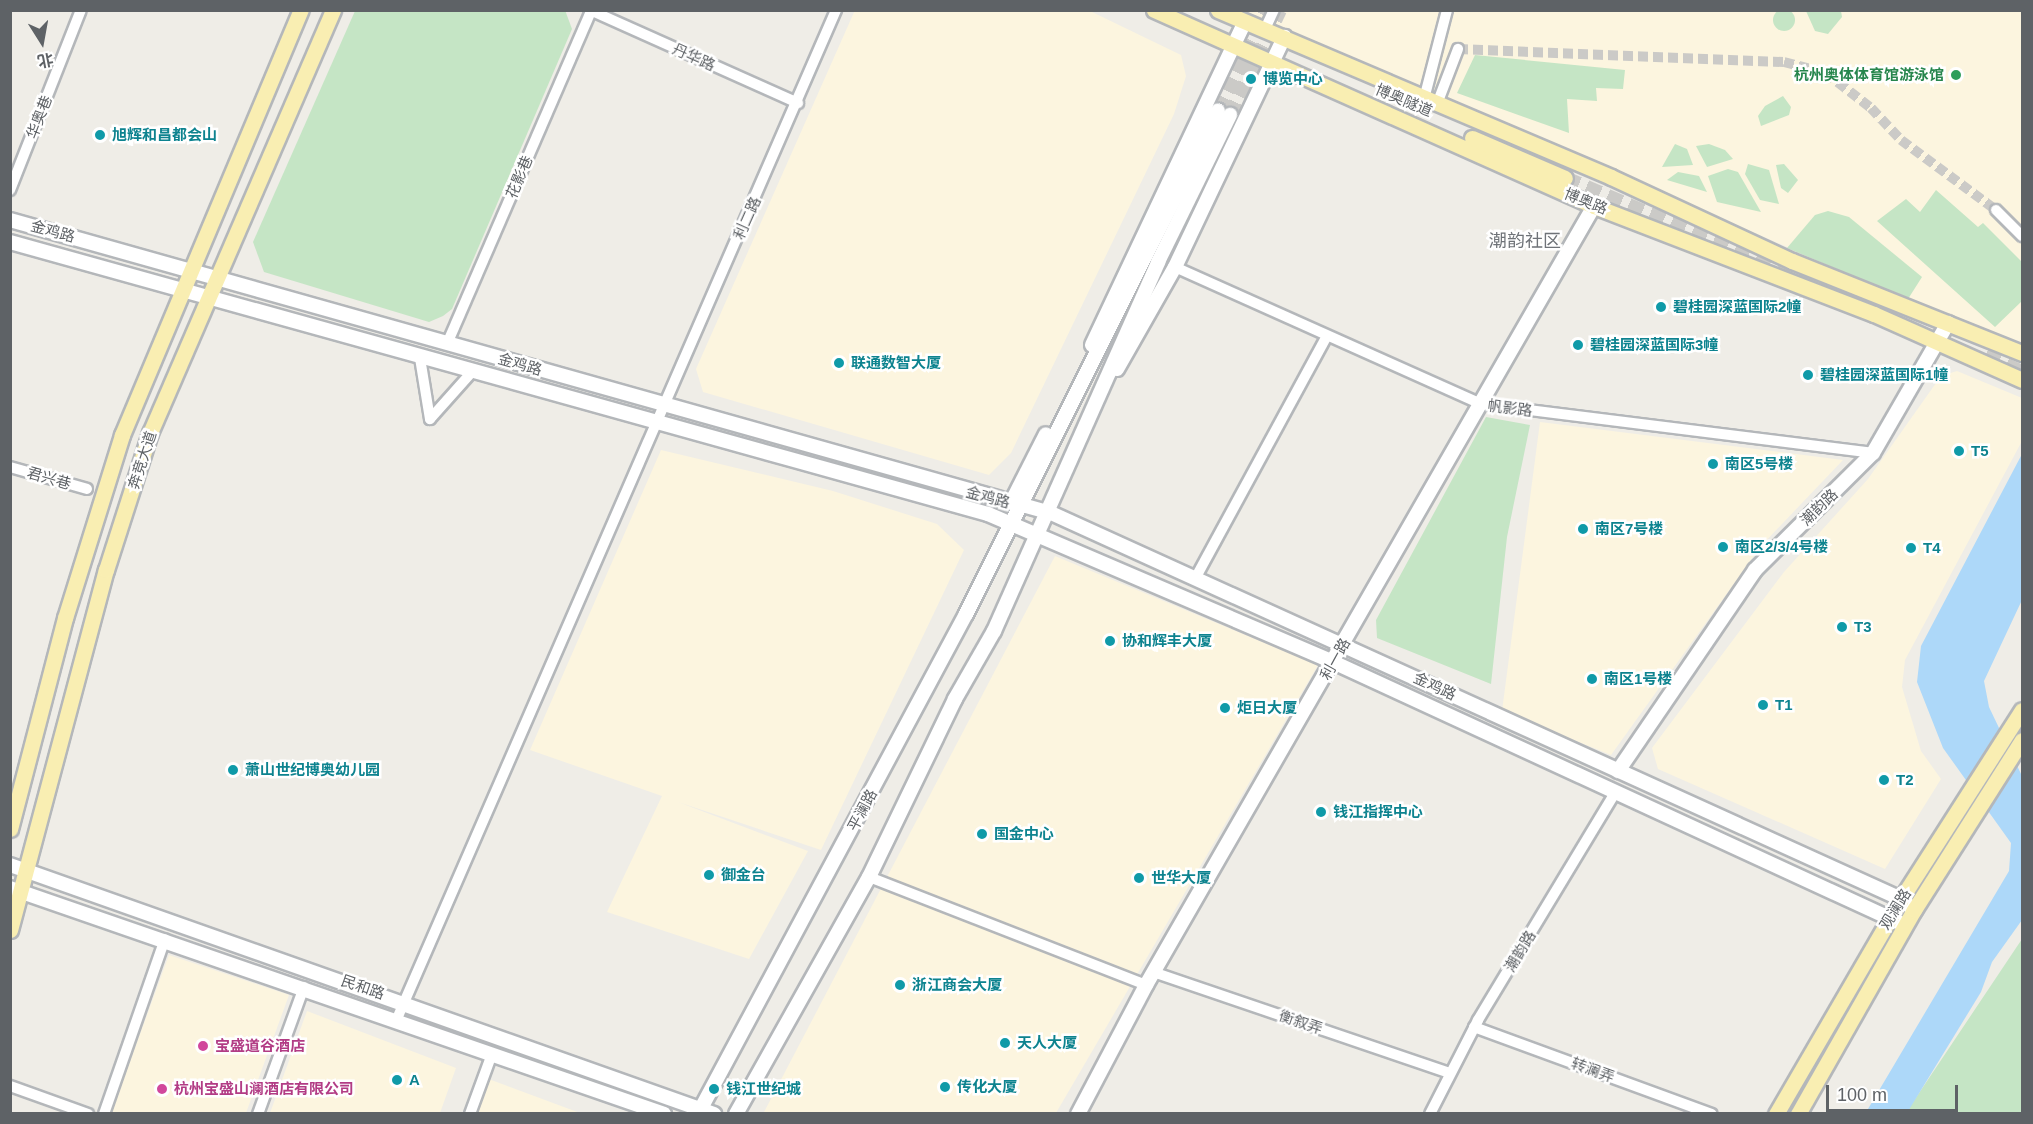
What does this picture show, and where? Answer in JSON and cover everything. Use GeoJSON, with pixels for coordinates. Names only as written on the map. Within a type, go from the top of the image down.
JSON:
{"type":"FeatureCollection","features":[{"type":"Feature","properties":{"kind":"main road","name":"奔竞大道"},"geometry":{"type":"LineString","coordinates":[[10,829],[65,618],[122,435],[189,269],[301,10]]}},
{"type":"Feature","properties":{"kind":"main road","name":"奔竞大道"},"geometry":{"type":"LineString","coordinates":[[10,930],[16,890],[30,871],[106,570],[150,433],[215,277],[333,10]]}},
{"type":"Feature","properties":{"kind":"main road","name":"博奥路"},"geometry":{"type":"LineString","coordinates":[[1154,10],[1594,206],[1633,217],[1940,343],[2022,380]]}},
{"type":"Feature","properties":{"kind":"main road","name":"博奥路"},"geometry":{"type":"LineString","coordinates":[[1218,10],[1265,29],[1282,42],[1430,101],[2022,353]]}},
{"type":"Feature","properties":{"kind":"main road"},"geometry":{"type":"LineString","coordinates":[[1016,504],[1245,22]]}},
{"type":"Feature","properties":{"kind":"main road","name":"博奥隧道"},"geometry":{"type":"LineString","coordinates":[[1245,22],[1282,42],[1566,174],[1457,132],[1384,111]]}},
{"type":"Feature","properties":{"kind":"main road"},"geometry":{"type":"LineString","coordinates":[[1112,375],[1132,350],[1175,267],[1282,42]]}},
{"type":"Feature","properties":{"kind":"main road"},"geometry":{"type":"LineString","coordinates":[[736,1113],[869,877],[1051,513],[1224,112],[1016,504]]}},
{"type":"Feature","properties":{"kind":"main road","name":"利一路"},"geometry":{"type":"LineString","coordinates":[[1078,1113],[1153,972],[1594,206]]}},
{"type":"Feature","properties":{"kind":"main road","name":"金鸡路"},"geometry":{"type":"LineString","coordinates":[[10,220],[1051,513],[1344,643],[1618,771],[1901,899],[1914,910]]}},
{"type":"Feature","properties":{"kind":"main road","name":"金鸡路"},"geometry":{"type":"LineString","coordinates":[[10,242],[182,286],[471,373],[1009,524],[1333,662],[1890,917],[1905,927]]}},
{"type":"Feature","properties":{"kind":"main road","name":"潮韵路"},"geometry":{"type":"LineString","coordinates":[[1618,771],[1755,570],[1873,453],[1940,343],[1947,323]]}},
{"type":"Feature","properties":{"kind":"main road","name":"平澜路"},"geometry":{"type":"LineString","coordinates":[[700,1111],[966,615],[1009,524],[1016,504]]}},
{"type":"Feature","properties":{"kind":"main road","name":"观澜路"},"geometry":{"type":"LineString","coordinates":[[1776,1113],[1901,899],[2020,714]]}},
{"type":"Feature","properties":{"kind":"main road","name":"观澜路"},"geometry":{"type":"LineString","coordinates":[[1798,1113],[1914,910],[2021,742]]}},
{"type":"Feature","properties":{"kind":"main road","name":"民和路"},"geometry":{"type":"LineString","coordinates":[[10,865],[406,1002],[700,1111],[714,1113]]}},
{"type":"Feature","properties":{"kind":"main road","name":"民和路"},"geometry":{"type":"LineString","coordinates":[[16,890],[165,939],[664,1113]]}},
{"type":"Feature","properties":{"kind":"street","name":"华奥巷"},"geometry":{"type":"LineString","coordinates":[[10,190],[81,10]]}},
{"type":"Feature","properties":{"kind":"street","name":"利二路"},"geometry":{"type":"LineString","coordinates":[[396,1021],[798,103],[836,10]]}},
{"type":"Feature","properties":{"kind":"street"},"geometry":{"type":"LineString","coordinates":[[1265,29],[1274,10]]}},
{"type":"Feature","properties":{"kind":"street"},"geometry":{"type":"LineString","coordinates":[[1430,101],[1447,10]]}},
{"type":"Feature","properties":{"kind":"street","name":"丹华路"},"geometry":{"type":"LineString","coordinates":[[590,11],[798,103]]}},
{"type":"Feature","properties":{"kind":"street","name":"花影巷"},"geometry":{"type":"LineString","coordinates":[[447,344],[590,11]]}},
{"type":"Feature","properties":{"kind":"street"},"geometry":{"type":"LineString","coordinates":[[1430,101],[1458,49]]}},
{"type":"Feature","properties":{"kind":"street"},"geometry":{"type":"LineString","coordinates":[[1996,210],[2022,236]]}},
{"type":"Feature","properties":{"kind":"street","name":"帆影路"},"geometry":{"type":"LineString","coordinates":[[1175,267],[1481,404],[1873,453]]}},
{"type":"Feature","properties":{"kind":"street"},"geometry":{"type":"LineString","coordinates":[[1196,577],[1327,336]]}},
{"type":"Feature","properties":{"kind":"street"},"geometry":{"type":"LineString","coordinates":[[420,358],[430,419],[471,373]]}},
{"type":"Feature","properties":{"kind":"street","name":"君兴巷"},"geometry":{"type":"LineString","coordinates":[[10,467],[87,489]]}},
{"type":"Feature","properties":{"kind":"street","name":"潮韵路"},"geometry":{"type":"LineString","coordinates":[[1430,1113],[1474,1027],[1616,791]]}},
{"type":"Feature","properties":{"kind":"street"},"geometry":{"type":"LineString","coordinates":[[869,877],[1146,985]]}},
{"type":"Feature","properties":{"kind":"street"},"geometry":{"type":"LineString","coordinates":[[104,1113],[165,939]]}},
{"type":"Feature","properties":{"kind":"street","name":"衡叙弄"},"geometry":{"type":"LineString","coordinates":[[1153,972],[1449,1073]]}},
{"type":"Feature","properties":{"kind":"street"},"geometry":{"type":"LineString","coordinates":[[258,1113],[304,987]]}},
{"type":"Feature","properties":{"kind":"street","name":"转澜弄"},"geometry":{"type":"LineString","coordinates":[[1474,1027],[1712,1113]]}},
{"type":"Feature","properties":{"kind":"street"},"geometry":{"type":"LineString","coordinates":[[470,1113],[492,1053]]}},
{"type":"Feature","properties":{"kind":"street"},"geometry":{"type":"LineString","coordinates":[[10,1086],[88,1113]]}},
{"type":"Feature","properties":{"kind":"shaded area"},"geometry":{"type":"Polygon","coordinates":[[[855,10],[1090,11],[1181,55],[1186,76],[1174,114],[1011,453],[989,475],[703,392],[696,369],[855,10]]]}},
{"type":"Feature","properties":{"kind":"shaded area"},"geometry":{"type":"Polygon","coordinates":[[[1245,11],[2022,11],[2022,345],[1840,270],[1245,11]]]}},
{"type":"Feature","properties":{"kind":"shaded area"},"geometry":{"type":"Polygon","coordinates":[[[1957,371],[2022,398],[2022,441],[1905,660],[1902,687],[1921,751],[1941,779],[1885,869],[1658,769],[1652,748],[1784,572],[1868,479],[1941,376],[1957,371]]]}},
{"type":"Feature","properties":{"kind":"shaded area"},"geometry":{"type":"Polygon","coordinates":[[[1540,422],[1843,460],[1761,546],[1611,755],[1502,711],[1540,422]]]}},
{"type":"Feature","properties":{"kind":"shaded area"},"geometry":{"type":"Polygon","coordinates":[[[661,450],[833,491],[937,524],[964,550],[821,850],[678,802],[808,851],[749,959],[607,912],[662,796],[530,750],[661,450]]]}},
{"type":"Feature","properties":{"kind":"shaded area"},"geometry":{"type":"Polygon","coordinates":[[[1055,556],[1318,665],[1056,1113],[763,1114],[1055,556]]]}},
{"type":"Feature","properties":{"kind":"shaded area"},"geometry":{"type":"Polygon","coordinates":[[[169,955],[289,995],[246,1113],[111,1113],[169,955]]]}},
{"type":"Feature","properties":{"kind":"shaded area"},"geometry":{"type":"Polygon","coordinates":[[[307,1011],[456,1068],[440,1113],[270,1113],[307,1011]]]}},
{"type":"Feature","properties":{"kind":"shaded area"},"geometry":{"type":"Polygon","coordinates":[[[478,1075],[580,1113],[465,1114],[478,1075]]]}},
{"type":"Feature","properties":{"kind":"green space"},"geometry":{"type":"Polygon","coordinates":[[[1784,9],[1792,12],[1795,20],[1792,28],[1784,31],[1776,28],[1773,20],[1776,12],[1784,9]]]}},
{"type":"Feature","properties":{"kind":"green space"},"geometry":{"type":"Polygon","coordinates":[[[565,10],[572,29],[452,309],[429,322],[264,272],[253,242],[355,11],[565,10]]]}},
{"type":"Feature","properties":{"kind":"green space"},"geometry":{"type":"Polygon","coordinates":[[[1806,11],[1841,11],[1842,17],[1828,34],[1815,31],[1806,11]]]}},
{"type":"Feature","properties":{"kind":"green space"},"geometry":{"type":"Polygon","coordinates":[[[1475,55],[1625,70],[1623,89],[1596,88],[1597,101],[1567,99],[1569,133],[1457,93],[1475,55]]]}},
{"type":"Feature","properties":{"kind":"green space"},"geometry":{"type":"Polygon","coordinates":[[[1783,96],[1791,107],[1789,115],[1761,126],[1758,116],[1765,106],[1783,96]]]}},
{"type":"Feature","properties":{"kind":"green space"},"geometry":{"type":"Polygon","coordinates":[[[1675,144],[1687,149],[1693,165],[1662,167],[1675,144]]]}},
{"type":"Feature","properties":{"kind":"green space"},"geometry":{"type":"Polygon","coordinates":[[[1709,144],[1725,150],[1733,159],[1707,167],[1696,146],[1709,144]]]}},
{"type":"Feature","properties":{"kind":"green space"},"geometry":{"type":"Polygon","coordinates":[[[1748,164],[1769,170],[1779,204],[1760,200],[1745,174],[1748,164]]]}},
{"type":"Feature","properties":{"kind":"green space"},"geometry":{"type":"Polygon","coordinates":[[[1784,164],[1798,180],[1788,193],[1781,188],[1776,165],[1784,164]]]}},
{"type":"Feature","properties":{"kind":"green space"},"geometry":{"type":"Polygon","coordinates":[[[1728,169],[1738,172],[1761,212],[1717,202],[1708,176],[1728,169]]]}},
{"type":"Feature","properties":{"kind":"green space"},"geometry":{"type":"Polygon","coordinates":[[[1678,172],[1699,176],[1707,192],[1667,180],[1678,172]]]}},
{"type":"Feature","properties":{"kind":"green space"},"geometry":{"type":"Polygon","coordinates":[[[1936,190],[1978,227],[1983,223],[2022,262],[2022,301],[1995,327],[1877,221],[1906,199],[1920,212],[1936,190]]]}},
{"type":"Feature","properties":{"kind":"green space"},"geometry":{"type":"Polygon","coordinates":[[[1828,211],[1849,217],[1922,277],[1908,299],[1787,248],[1815,215],[1828,211]]]}},
{"type":"Feature","properties":{"kind":"green space"},"geometry":{"type":"Polygon","coordinates":[[[1486,417],[1530,425],[1507,537],[1491,684],[1377,638],[1376,620],[1486,417]]]}},
{"type":"Feature","properties":{"kind":"green space"},"geometry":{"type":"Polygon","coordinates":[[[2022,939],[2022,1113],[1905,1114],[2020,942],[2022,939]]]}},
{"type":"Feature","properties":{"kind":"water"},"geometry":{"type":"Polygon","coordinates":[[[2022,454],[2022,600],[1984,681],[1989,707],[2022,776],[2022,920],[1992,962],[1981,992],[1907,1113],[1865,1114],[2009,871],[2011,843],[1943,748],[1917,682],[1921,646],[2022,454]]]}},
{"type":"Feature","properties":{"kind":"tunnel"},"geometry":{"type":"LineString","coordinates":[[1218,110],[1267,10]]}},
{"type":"Feature","properties":{"kind":"tunnel"},"geometry":{"type":"LineString","coordinates":[[1230,115],[1280,10]]}},
{"type":"Feature","properties":{"kind":"tunnel"},"geometry":{"type":"LineString","coordinates":[[1458,49],[1784,62],[1826,73],[1871,108],[1901,140],[1996,210]]}},
{"type":"Feature","properties":{"kind":"tunnel"},"geometry":{"type":"LineString","coordinates":[[1565,178],[1822,287]]}},
{"type":"Feature","properties":{"kind":"tunnel"},"geometry":{"type":"LineString","coordinates":[[1985,356],[2022,372]]}},
{"type":"Feature","properties":{"kind":"place","name":"杭州奥体体育馆游泳馆"},"geometry":{"type":"Point","coordinates":[1956,75]}},
{"type":"Feature","properties":{"kind":"place","name":"博览中心"},"geometry":{"type":"Point","coordinates":[1251,79]}},
{"type":"Feature","properties":{"kind":"place","name":"旭辉和昌都会山"},"geometry":{"type":"Point","coordinates":[100,135]}},
{"type":"Feature","properties":{"kind":"place","name":"碧桂园深蓝国际2幢"},"geometry":{"type":"Point","coordinates":[1661,307]}},
{"type":"Feature","properties":{"kind":"place","name":"碧桂园深蓝国际3幢"},"geometry":{"type":"Point","coordinates":[1578,345]}},
{"type":"Feature","properties":{"kind":"place","name":"联通数智大厦"},"geometry":{"type":"Point","coordinates":[839,363]}},
{"type":"Feature","properties":{"kind":"place","name":"碧桂园深蓝国际1幢"},"geometry":{"type":"Point","coordinates":[1808,375]}},
{"type":"Feature","properties":{"kind":"place","name":"T5"},"geometry":{"type":"Point","coordinates":[1959,451]}},
{"type":"Feature","properties":{"kind":"place","name":"南区5号楼"},"geometry":{"type":"Point","coordinates":[1713,464]}},
{"type":"Feature","properties":{"kind":"place","name":"南区7号楼"},"geometry":{"type":"Point","coordinates":[1583,529]}},
{"type":"Feature","properties":{"kind":"place","name":"南区2/3/4号楼"},"geometry":{"type":"Point","coordinates":[1723,547]}},
{"type":"Feature","properties":{"kind":"place","name":"T4"},"geometry":{"type":"Point","coordinates":[1911,548]}},
{"type":"Feature","properties":{"kind":"place","name":"T3"},"geometry":{"type":"Point","coordinates":[1842,627]}},
{"type":"Feature","properties":{"kind":"place","name":"协和辉丰大厦"},"geometry":{"type":"Point","coordinates":[1110,641]}},
{"type":"Feature","properties":{"kind":"place","name":"南区1号楼"},"geometry":{"type":"Point","coordinates":[1592,679]}},
{"type":"Feature","properties":{"kind":"place","name":"T1"},"geometry":{"type":"Point","coordinates":[1763,705]}},
{"type":"Feature","properties":{"kind":"place","name":"炬日大厦"},"geometry":{"type":"Point","coordinates":[1225,708]}},
{"type":"Feature","properties":{"kind":"place","name":"萧山世纪博奥幼儿园"},"geometry":{"type":"Point","coordinates":[233,770]}},
{"type":"Feature","properties":{"kind":"place","name":"T2"},"geometry":{"type":"Point","coordinates":[1884,780]}},
{"type":"Feature","properties":{"kind":"place","name":"钱江指挥中心"},"geometry":{"type":"Point","coordinates":[1321,812]}},
{"type":"Feature","properties":{"kind":"place","name":"国金中心"},"geometry":{"type":"Point","coordinates":[982,834]}},
{"type":"Feature","properties":{"kind":"place","name":"御金台"},"geometry":{"type":"Point","coordinates":[709,875]}},
{"type":"Feature","properties":{"kind":"place","name":"世华大厦"},"geometry":{"type":"Point","coordinates":[1139,878]}},
{"type":"Feature","properties":{"kind":"place","name":"浙江商会大厦"},"geometry":{"type":"Point","coordinates":[900,985]}},
{"type":"Feature","properties":{"kind":"place","name":"天人大厦"},"geometry":{"type":"Point","coordinates":[1005,1043]}},
{"type":"Feature","properties":{"kind":"place","name":"宝盛道谷酒店"},"geometry":{"type":"Point","coordinates":[203,1046]}},
{"type":"Feature","properties":{"kind":"place","name":"A"},"geometry":{"type":"Point","coordinates":[397,1080]}},
{"type":"Feature","properties":{"kind":"place","name":"传化大厦"},"geometry":{"type":"Point","coordinates":[945,1087]}},
{"type":"Feature","properties":{"kind":"place","name":"杭州宝盛山澜酒店有限公司"},"geometry":{"type":"Point","coordinates":[162,1089]}},
{"type":"Feature","properties":{"kind":"place","name":"钱江世纪城"},"geometry":{"type":"Point","coordinates":[714,1089]}},
{"type":"Feature","properties":{"kind":"district","name":"潮韵社区"},"geometry":{"type":"Point","coordinates":[1525,241]}}]}
